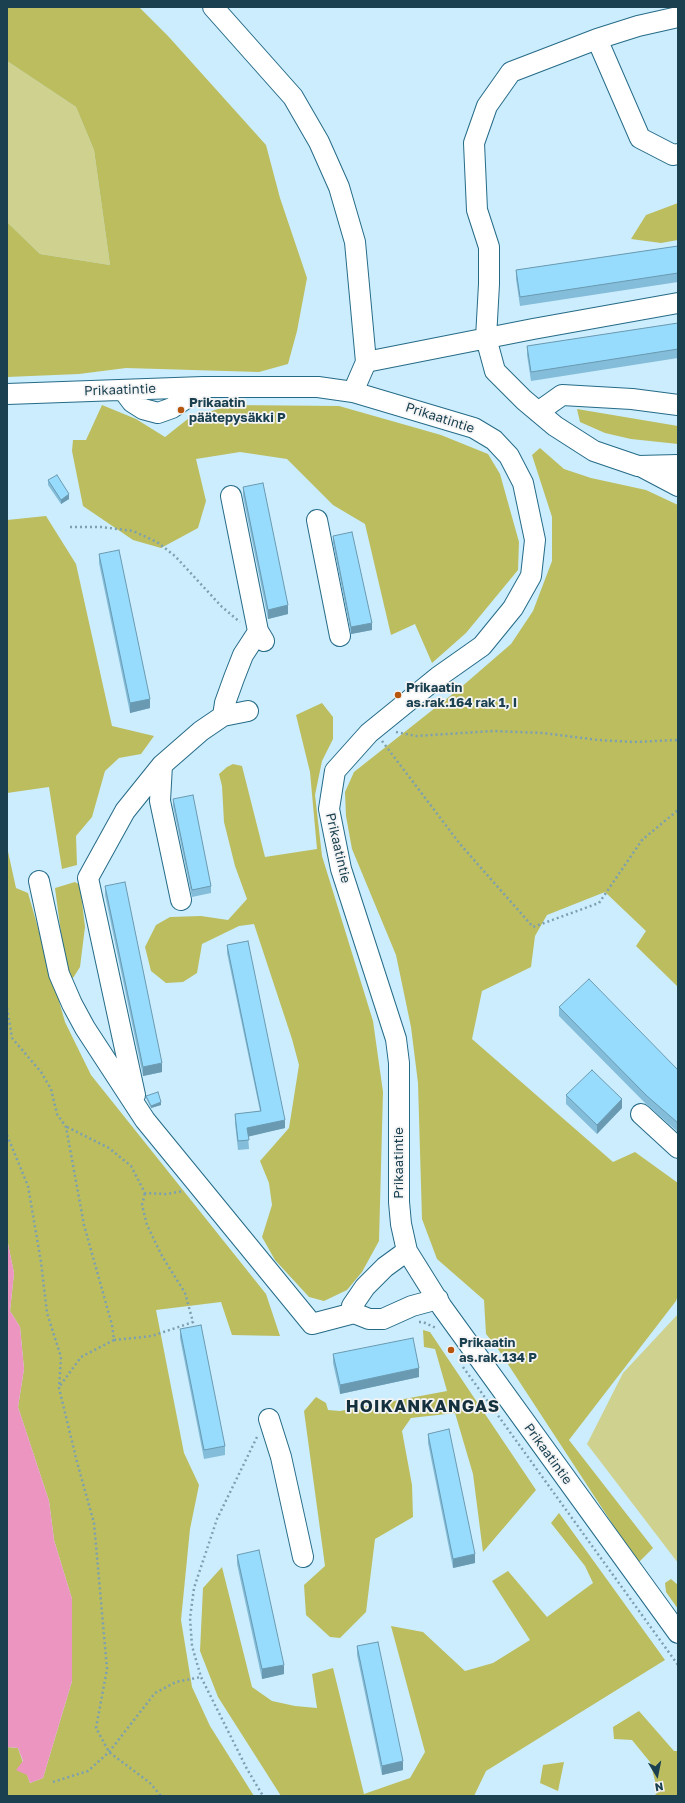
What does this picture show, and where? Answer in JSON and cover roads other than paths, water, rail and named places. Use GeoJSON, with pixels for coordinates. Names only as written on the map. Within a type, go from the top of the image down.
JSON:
{"type":"FeatureCollection","features":[{"type":"Feature","properties":{"kind":"street"},"geometry":{"type":"LineString","coordinates":[[212,7],[293,97],[319,142],[339,187],[355,242],[366,362],[353,392]]}},
{"type":"Feature","properties":{"kind":"street"},"geometry":{"type":"LineString","coordinates":[[671,14],[598,39],[511,72],[487,106],[474,143],[477,210],[489,247],[489,284],[486,338],[495,371],[555,426],[594,451],[638,466],[678,486]]}},
{"type":"Feature","properties":{"kind":"street"},"geometry":{"type":"LineString","coordinates":[[598,39],[640,138],[673,155],[678,154]]}},
{"type":"Feature","properties":{"kind":"street"},"geometry":{"type":"LineString","coordinates":[[366,362],[486,338],[678,303]]}},
{"type":"Feature","properties":{"kind":"street","name":"Prikaatintie"},"geometry":{"type":"LineString","coordinates":[[7,394],[203,387],[318,387],[353,392],[474,428],[494,440],[509,456],[523,483],[535,540],[531,576],[513,608],[482,646],[438,677],[374,730],[335,771],[329,809],[342,869],[396,1039],[399,1064],[399,1202],[401,1224],[407,1251],[438,1299],[678,1633]]}},
{"type":"Feature","properties":{"kind":"street"},"geometry":{"type":"LineString","coordinates":[[538,412],[562,395],[632,399],[678,405]]}},
{"type":"Feature","properties":{"kind":"street"},"geometry":{"type":"LineString","coordinates":[[638,466],[678,466]]}},
{"type":"Feature","properties":{"kind":"street"},"geometry":{"type":"LineString","coordinates":[[223,716],[225,703],[244,655],[260,638],[231,496]]}},
{"type":"Feature","properties":{"kind":"street"},"geometry":{"type":"LineString","coordinates":[[317,520],[340,636]]}},
{"type":"Feature","properties":{"kind":"street"},"geometry":{"type":"LineString","coordinates":[[138,1109],[88,878],[125,812],[162,765],[201,731],[223,716],[248,711]]}},
{"type":"Feature","properties":{"kind":"street"},"geometry":{"type":"LineString","coordinates":[[162,765],[160,801],[181,900]]}},
{"type":"Feature","properties":{"kind":"street"},"geometry":{"type":"LineString","coordinates":[[39,880],[59,974],[72,1004],[145,1120],[312,1324],[354,1312],[369,1319],[383,1319],[412,1306],[438,1299]]}},
{"type":"Feature","properties":{"kind":"street"},"geometry":{"type":"LineString","coordinates":[[641,1114],[678,1148]]}},
{"type":"Feature","properties":{"kind":"street"},"geometry":{"type":"LineString","coordinates":[[354,1312],[352,1306],[365,1287],[385,1267],[407,1251]]}},
{"type":"Feature","properties":{"kind":"street"},"geometry":{"type":"LineString","coordinates":[[269,1419],[280,1457],[303,1558]]}},
{"type":"Feature","properties":{"kind":"place","name":"Prikaatin päätepysäkki P"},"geometry":{"type":"Point","coordinates":[181,410]}},
{"type":"Feature","properties":{"kind":"place","name":"Prikaatin as.rak.164 rak 1, I"},"geometry":{"type":"Point","coordinates":[398,695]}},
{"type":"Feature","properties":{"kind":"place","name":"Prikaatin as.rak.134 P"},"geometry":{"type":"Point","coordinates":[451,1350]}},
{"type":"Feature","properties":{"kind":"district","name":"HOIKANKANGAS"},"geometry":{"type":"Point","coordinates":[423,1407]}}]}
